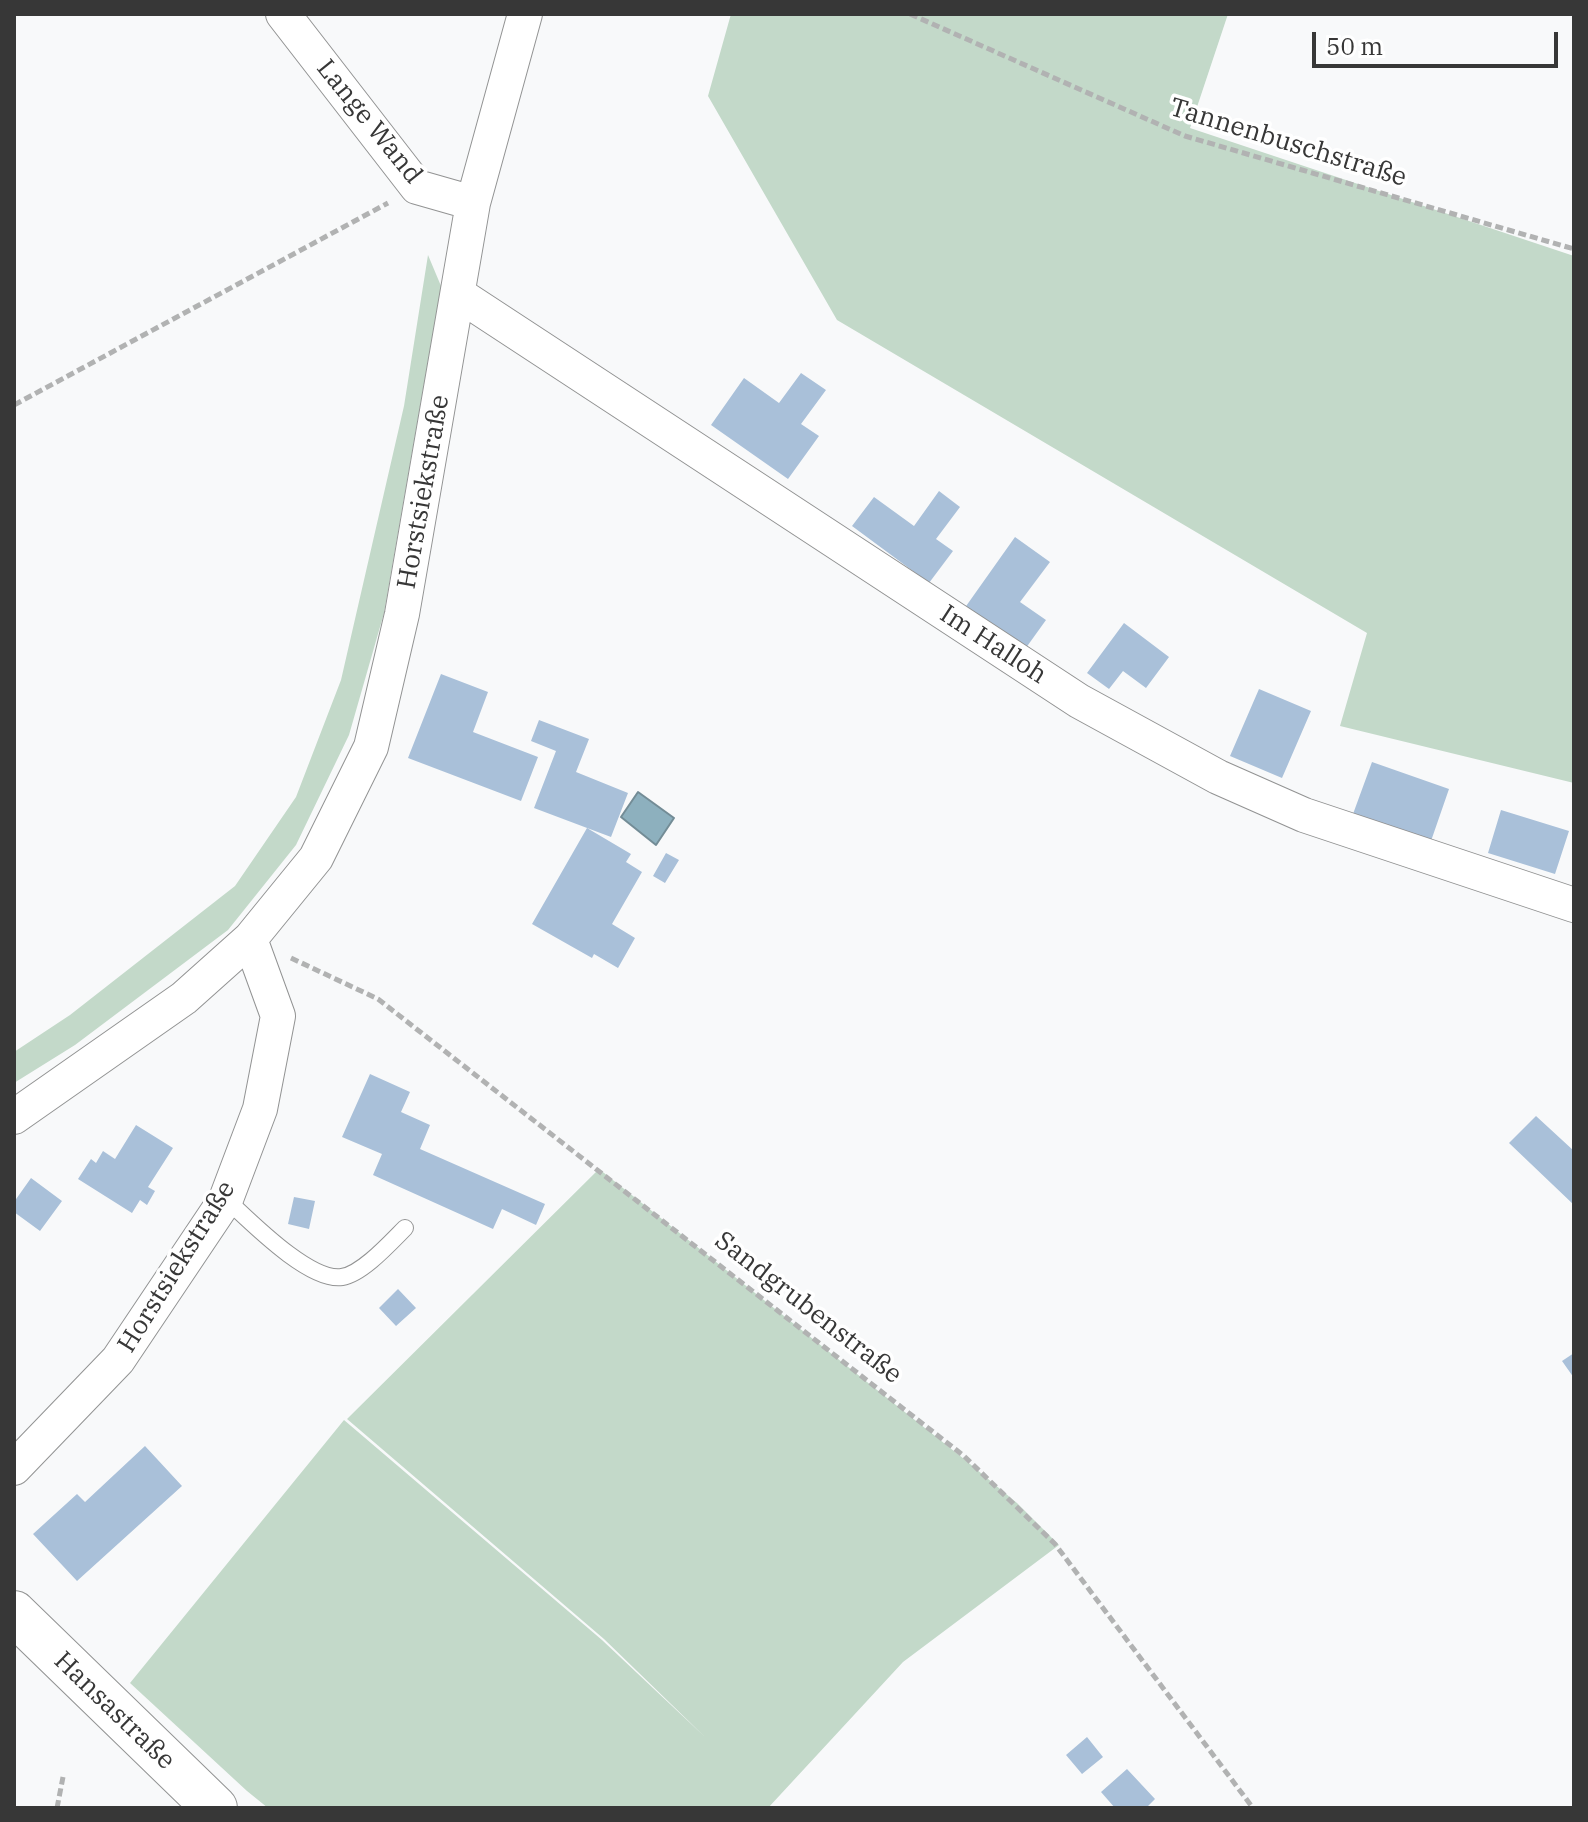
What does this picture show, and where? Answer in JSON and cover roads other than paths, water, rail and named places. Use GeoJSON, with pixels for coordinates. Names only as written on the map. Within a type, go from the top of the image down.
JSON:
{"type":"FeatureCollection","features":[{"type":"Feature","properties":{"kind":"main road","name":"Hansastraße"},"geometry":{"type":"LineString","coordinates":[[14,1613],[215,1808]]}},
{"type":"Feature","properties":{"kind":"street","name":"Lange Wand"},"geometry":{"type":"LineString","coordinates":[[283,14],[417,187],[473,203]]}},
{"type":"Feature","properties":{"kind":"street","name":"Horstsiekstraße"},"geometry":{"type":"LineString","coordinates":[[14,1117],[184,998],[250,939],[316,858],[371,747],[402,614],[473,203],[525,14]]}},
{"type":"Feature","properties":{"kind":"street","name":"Im Halloh"},"geometry":{"type":"LineString","coordinates":[[458,294],[1079,701],[1218,777],[1304,815],[1574,905]]}},
{"type":"Feature","properties":{"kind":"street","name":"Horstsiekstraße"},"geometry":{"type":"LineString","coordinates":[[14,1468],[118,1360],[226,1199],[260,1109],[278,1016],[250,939]]}},
{"type":"Feature","properties":{"kind":"lane"},"geometry":{"type":"LineString","coordinates":[[226,1199],[281,1248],[320,1273],[342,1277],[367,1265],[405,1228]]}},
{"type":"Feature","properties":{"kind":"water"},"geometry":{"type":"Polygon","coordinates":[[[638,792],[674,818],[656,845],[621,817],[638,792]]]}}]}
